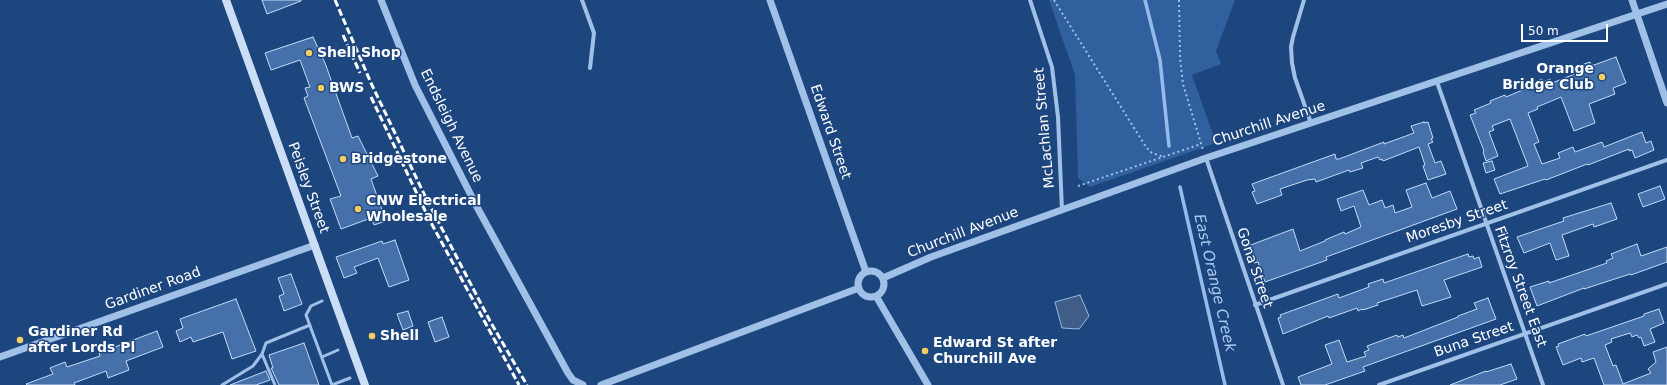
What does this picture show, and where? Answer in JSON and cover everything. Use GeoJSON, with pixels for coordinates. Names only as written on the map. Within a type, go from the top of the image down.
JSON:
{"type":"FeatureCollection","features":[{"type":"Feature","properties":{"kind":"main road","name":"Peisley Street"},"geometry":{"type":"LineString","coordinates":[[226,0],[365,385]]}},
{"type":"Feature","properties":{"kind":"street","name":"Endsleigh Avenue"},"geometry":{"type":"LineString","coordinates":[[381,0],[415,85],[478,207],[568,373],[573,380],[581,384]]}},
{"type":"Feature","properties":{"kind":"street"},"geometry":{"type":"LineString","coordinates":[[582,0],[594,33],[590,68]]}},
{"type":"Feature","properties":{"kind":"street","name":"Edward Street"},"geometry":{"type":"LineString","coordinates":[[770,0],[866,272]]}},
{"type":"Feature","properties":{"kind":"street","name":"McLachlan Street"},"geometry":{"type":"LineString","coordinates":[[1030,0],[1052,67],[1058,117],[1062,210]]}},
{"type":"Feature","properties":{"kind":"street"},"geometry":{"type":"LineString","coordinates":[[1304,0],[1293,37],[1291,53],[1295,78],[1311,123]]}},
{"type":"Feature","properties":{"kind":"street"},"geometry":{"type":"LineString","coordinates":[[1632,0],[1667,104]]}},
{"type":"Feature","properties":{"kind":"street","name":"Churchill Avenue"},"geometry":{"type":"LineString","coordinates":[[883,278],[931,257],[1206,158],[1667,4]]}},
{"type":"Feature","properties":{"kind":"street","name":"Fitzroy Street East"},"geometry":{"type":"LineString","coordinates":[[1437,82],[1543,385]]}},
{"type":"Feature","properties":{"kind":"street","name":"Gona Street"},"geometry":{"type":"LineString","coordinates":[[1206,158],[1254,304],[1283,385]]}},
{"type":"Feature","properties":{"kind":"street","name":"Moresby Street"},"geometry":{"type":"LineString","coordinates":[[1254,304],[1667,160]]}},
{"type":"Feature","properties":{"kind":"street","name":"Gardiner Road"},"geometry":{"type":"LineString","coordinates":[[0,357],[315,245]]}},
{"type":"Feature","properties":{"kind":"street"},"geometry":{"type":"LineString","coordinates":[[866,272],[878,272],[883,278],[884,286],[880,293],[876,296],[868,296],[859,288],[860,277],[866,272]]}},
{"type":"Feature","properties":{"kind":"street","name":"Buna Street"},"geometry":{"type":"LineString","coordinates":[[1379,385],[1667,284]]}},
{"type":"Feature","properties":{"kind":"street"},"geometry":{"type":"LineString","coordinates":[[602,385],[859,288]]}},
{"type":"Feature","properties":{"kind":"street"},"geometry":{"type":"LineString","coordinates":[[876,296],[928,385]]}},
{"type":"Feature","properties":{"kind":"lane"},"geometry":{"type":"LineString","coordinates":[[322,301],[311,306],[306,315],[332,385],[350,378]]}},
{"type":"Feature","properties":{"kind":"lane"},"geometry":{"type":"LineString","coordinates":[[222,385],[253,366],[262,354],[266,343],[310,325]]}},
{"type":"Feature","properties":{"kind":"lane"},"geometry":{"type":"LineString","coordinates":[[322,356],[338,350]]}},
{"type":"Feature","properties":{"kind":"lane"},"geometry":{"type":"LineString","coordinates":[[262,354],[275,385]]}},
{"type":"Feature","properties":{"kind":"path"},"geometry":{"type":"LineString","coordinates":[[1054,0],[1146,147],[1152,154],[1164,157]]}},
{"type":"Feature","properties":{"kind":"path"},"geometry":{"type":"LineString","coordinates":[[1179,0],[1180,58],[1183,84],[1206,158]]}},
{"type":"Feature","properties":{"kind":"path"},"geometry":{"type":"LineString","coordinates":[[1078,186],[1201,144]]}},
{"type":"Feature","properties":{"kind":"shaded area"},"geometry":{"type":"Polygon","coordinates":[[[1049,0],[1235,0],[1216,51],[1221,64],[1192,75],[1216,143],[1090,187],[1078,178],[1075,75],[1049,0]]]}},
{"type":"Feature","properties":{"kind":"shaded area"},"geometry":{"type":"Polygon","coordinates":[[[1080,295],[1089,316],[1079,329],[1062,328],[1055,302],[1080,295]]]}},
{"type":"Feature","properties":{"kind":"building"},"geometry":{"type":"Polygon","coordinates":[[[262,0],[301,0],[301,1],[267,14],[262,0]]]}},
{"type":"Feature","properties":{"kind":"building"},"geometry":{"type":"Polygon","coordinates":[[[313,37],[325,63],[352,138],[358,136],[378,176],[371,179],[386,221],[374,225],[371,218],[341,229],[330,199],[341,196],[304,98],[308,96],[305,88],[310,87],[300,60],[271,70],[265,53],[313,37]]]}},
{"type":"Feature","properties":{"kind":"building"},"geometry":{"type":"Polygon","coordinates":[[[1616,57],[1626,83],[1613,88],[1615,94],[1589,104],[1595,123],[1574,131],[1561,97],[1537,107],[1538,109],[1528,113],[1539,142],[1534,144],[1542,164],[1560,158],[1558,153],[1573,147],[1575,152],[1602,142],[1604,147],[1642,132],[1646,143],[1651,141],[1654,150],[1635,158],[1632,150],[1629,151],[1629,149],[1546,180],[1545,179],[1500,194],[1494,179],[1528,166],[1510,119],[1492,126],[1494,130],[1489,132],[1498,156],[1486,161],[1484,151],[1470,115],[1476,113],[1474,110],[1491,103],[1490,101],[1505,95],[1506,97],[1534,85],[1533,83],[1542,79],[1543,82],[1550,79],[1552,83],[1580,72],[1579,70],[1582,69],[1581,65],[1590,62],[1591,65],[1594,65],[1616,57]]]}},
{"type":"Feature","properties":{"kind":"building"},"geometry":{"type":"Polygon","coordinates":[[[1428,122],[1433,138],[1431,139],[1433,142],[1428,144],[1435,163],[1441,161],[1446,174],[1428,180],[1419,147],[1383,161],[1378,157],[1361,163],[1363,168],[1350,172],[1349,170],[1316,182],[1315,179],[1307,180],[1280,189],[1282,195],[1257,204],[1252,192],[1255,191],[1252,184],[1335,154],[1336,159],[1339,159],[1384,142],[1384,144],[1414,133],[1411,126],[1428,122]]]}},
{"type":"Feature","properties":{"kind":"building"},"geometry":{"type":"Polygon","coordinates":[[[1492,161],[1495,170],[1486,173],[1483,163],[1492,161]]]}},
{"type":"Feature","properties":{"kind":"building"},"geometry":{"type":"Polygon","coordinates":[[[1426,183],[1432,198],[1450,191],[1457,209],[1326,257],[1327,260],[1265,282],[1258,262],[1254,263],[1248,246],[1293,229],[1300,251],[1344,232],[1345,234],[1361,227],[1354,206],[1341,211],[1337,199],[1363,190],[1369,205],[1382,200],[1385,208],[1393,205],[1395,213],[1412,207],[1406,190],[1426,183]]]}},
{"type":"Feature","properties":{"kind":"building"},"geometry":{"type":"Polygon","coordinates":[[[1660,186],[1665,199],[1643,207],[1638,194],[1660,186]]]}},
{"type":"Feature","properties":{"kind":"building"},"geometry":{"type":"Polygon","coordinates":[[[1611,203],[1617,219],[1594,227],[1593,224],[1562,235],[1569,256],[1556,260],[1550,243],[1524,253],[1517,237],[1564,221],[1563,218],[1611,203]]]}},
{"type":"Feature","properties":{"kind":"building"},"geometry":{"type":"Polygon","coordinates":[[[395,240],[409,280],[389,287],[378,258],[354,267],[357,273],[344,278],[336,257],[382,241],[383,244],[395,240]]]}},
{"type":"Feature","properties":{"kind":"building"},"geometry":{"type":"Polygon","coordinates":[[[1637,244],[1641,256],[1667,247],[1667,262],[1631,275],[1630,274],[1584,288],[1537,306],[1530,287],[1549,281],[1549,283],[1607,263],[1606,261],[1613,258],[1611,254],[1637,244]]]}},
{"type":"Feature","properties":{"kind":"building"},"geometry":{"type":"Polygon","coordinates":[[[1468,254],[1469,257],[1473,256],[1474,259],[1479,257],[1482,267],[1444,280],[1451,297],[1422,306],[1417,290],[1377,303],[1378,305],[1363,310],[1358,311],[1357,308],[1329,318],[1328,316],[1283,334],[1278,318],[1281,317],[1280,315],[1338,294],[1339,298],[1369,287],[1368,284],[1383,279],[1384,283],[1468,254]]]}},
{"type":"Feature","properties":{"kind":"building"},"geometry":{"type":"Polygon","coordinates":[[[291,274],[302,304],[284,311],[279,296],[284,294],[278,278],[291,274]]]}},
{"type":"Feature","properties":{"kind":"building"},"geometry":{"type":"Polygon","coordinates":[[[1488,298],[1496,319],[1363,367],[1365,371],[1325,385],[1301,385],[1298,377],[1332,364],[1325,345],[1339,340],[1347,362],[1366,356],[1364,352],[1369,350],[1367,346],[1397,335],[1398,337],[1403,335],[1404,338],[1458,317],[1477,309],[1474,303],[1488,298]]]}},
{"type":"Feature","properties":{"kind":"building"},"geometry":{"type":"Polygon","coordinates":[[[236,299],[256,351],[232,359],[223,332],[193,342],[191,337],[180,342],[176,331],[183,328],[180,319],[236,299]]]}},
{"type":"Feature","properties":{"kind":"building"},"geometry":{"type":"Polygon","coordinates":[[[1659,309],[1664,323],[1650,329],[1655,342],[1644,346],[1641,337],[1639,338],[1637,335],[1632,337],[1630,333],[1611,339],[1612,342],[1605,345],[1613,366],[1616,365],[1623,384],[1651,373],[1648,369],[1656,362],[1653,352],[1667,347],[1667,385],[1604,385],[1594,358],[1582,362],[1581,358],[1563,365],[1556,347],[1559,346],[1558,344],[1644,316],[1644,314],[1659,309]]]}},
{"type":"Feature","properties":{"kind":"building"},"geometry":{"type":"Polygon","coordinates":[[[408,311],[413,326],[403,330],[397,314],[408,311]]]}},
{"type":"Feature","properties":{"kind":"building"},"geometry":{"type":"Polygon","coordinates":[[[442,317],[449,337],[435,342],[428,322],[442,317]]]}},
{"type":"Feature","properties":{"kind":"building"},"geometry":{"type":"Polygon","coordinates":[[[157,331],[163,347],[126,361],[129,370],[108,378],[106,371],[74,383],[75,385],[26,384],[53,374],[50,368],[65,362],[67,367],[100,356],[99,353],[157,331]]]}},
{"type":"Feature","properties":{"kind":"building"},"geometry":{"type":"Polygon","coordinates":[[[304,343],[319,385],[279,385],[271,368],[273,368],[269,355],[304,343]]]}},
{"type":"Feature","properties":{"kind":"building"},"geometry":{"type":"Polygon","coordinates":[[[1511,364],[1517,379],[1500,385],[1450,385],[1486,371],[1511,364]]]}},
{"type":"Feature","properties":{"kind":"building"},"geometry":{"type":"Polygon","coordinates":[[[266,371],[270,380],[256,385],[230,385],[266,371]]]}},
{"type":"Feature","properties":{"kind":"waterway","name":"East Orange Creek"},"geometry":{"type":"LineString","coordinates":[[1145,0],[1160,60],[1169,146]]}},
{"type":"Feature","properties":{"kind":"waterway","name":"East Orange Creek"},"geometry":{"type":"LineString","coordinates":[[1180,187],[1225,385]]}},
{"type":"Feature","properties":{"kind":"railway"},"geometry":{"type":"LineString","coordinates":[[335,0],[371,83],[426,198],[490,321],[527,385]]}},
{"type":"Feature","properties":{"kind":"railway"},"geometry":{"type":"LineString","coordinates":[[343,35],[360,73]]}},
{"type":"Feature","properties":{"kind":"railway"},"geometry":{"type":"LineString","coordinates":[[371,97],[429,219],[519,385]]}},
{"type":"Feature","properties":{"kind":"place","name":"Shell Shop"},"geometry":{"type":"Point","coordinates":[309,53]}},
{"type":"Feature","properties":{"kind":"place","name":"Orange Bridge Club"},"geometry":{"type":"Point","coordinates":[1602,77]}},
{"type":"Feature","properties":{"kind":"place","name":"BWS"},"geometry":{"type":"Point","coordinates":[321,88]}},
{"type":"Feature","properties":{"kind":"place","name":"Bridgestone"},"geometry":{"type":"Point","coordinates":[343,159]}},
{"type":"Feature","properties":{"kind":"place","name":"CNW Electrical Wholesale"},"geometry":{"type":"Point","coordinates":[358,209]}},
{"type":"Feature","properties":{"kind":"place","name":"Shell"},"geometry":{"type":"Point","coordinates":[372,336]}},
{"type":"Feature","properties":{"kind":"place","name":"Gardiner Rd after Lords Pl"},"geometry":{"type":"Point","coordinates":[20,340]}},
{"type":"Feature","properties":{"kind":"place","name":"Edward St after Churchill Ave"},"geometry":{"type":"Point","coordinates":[925,351]}}]}
